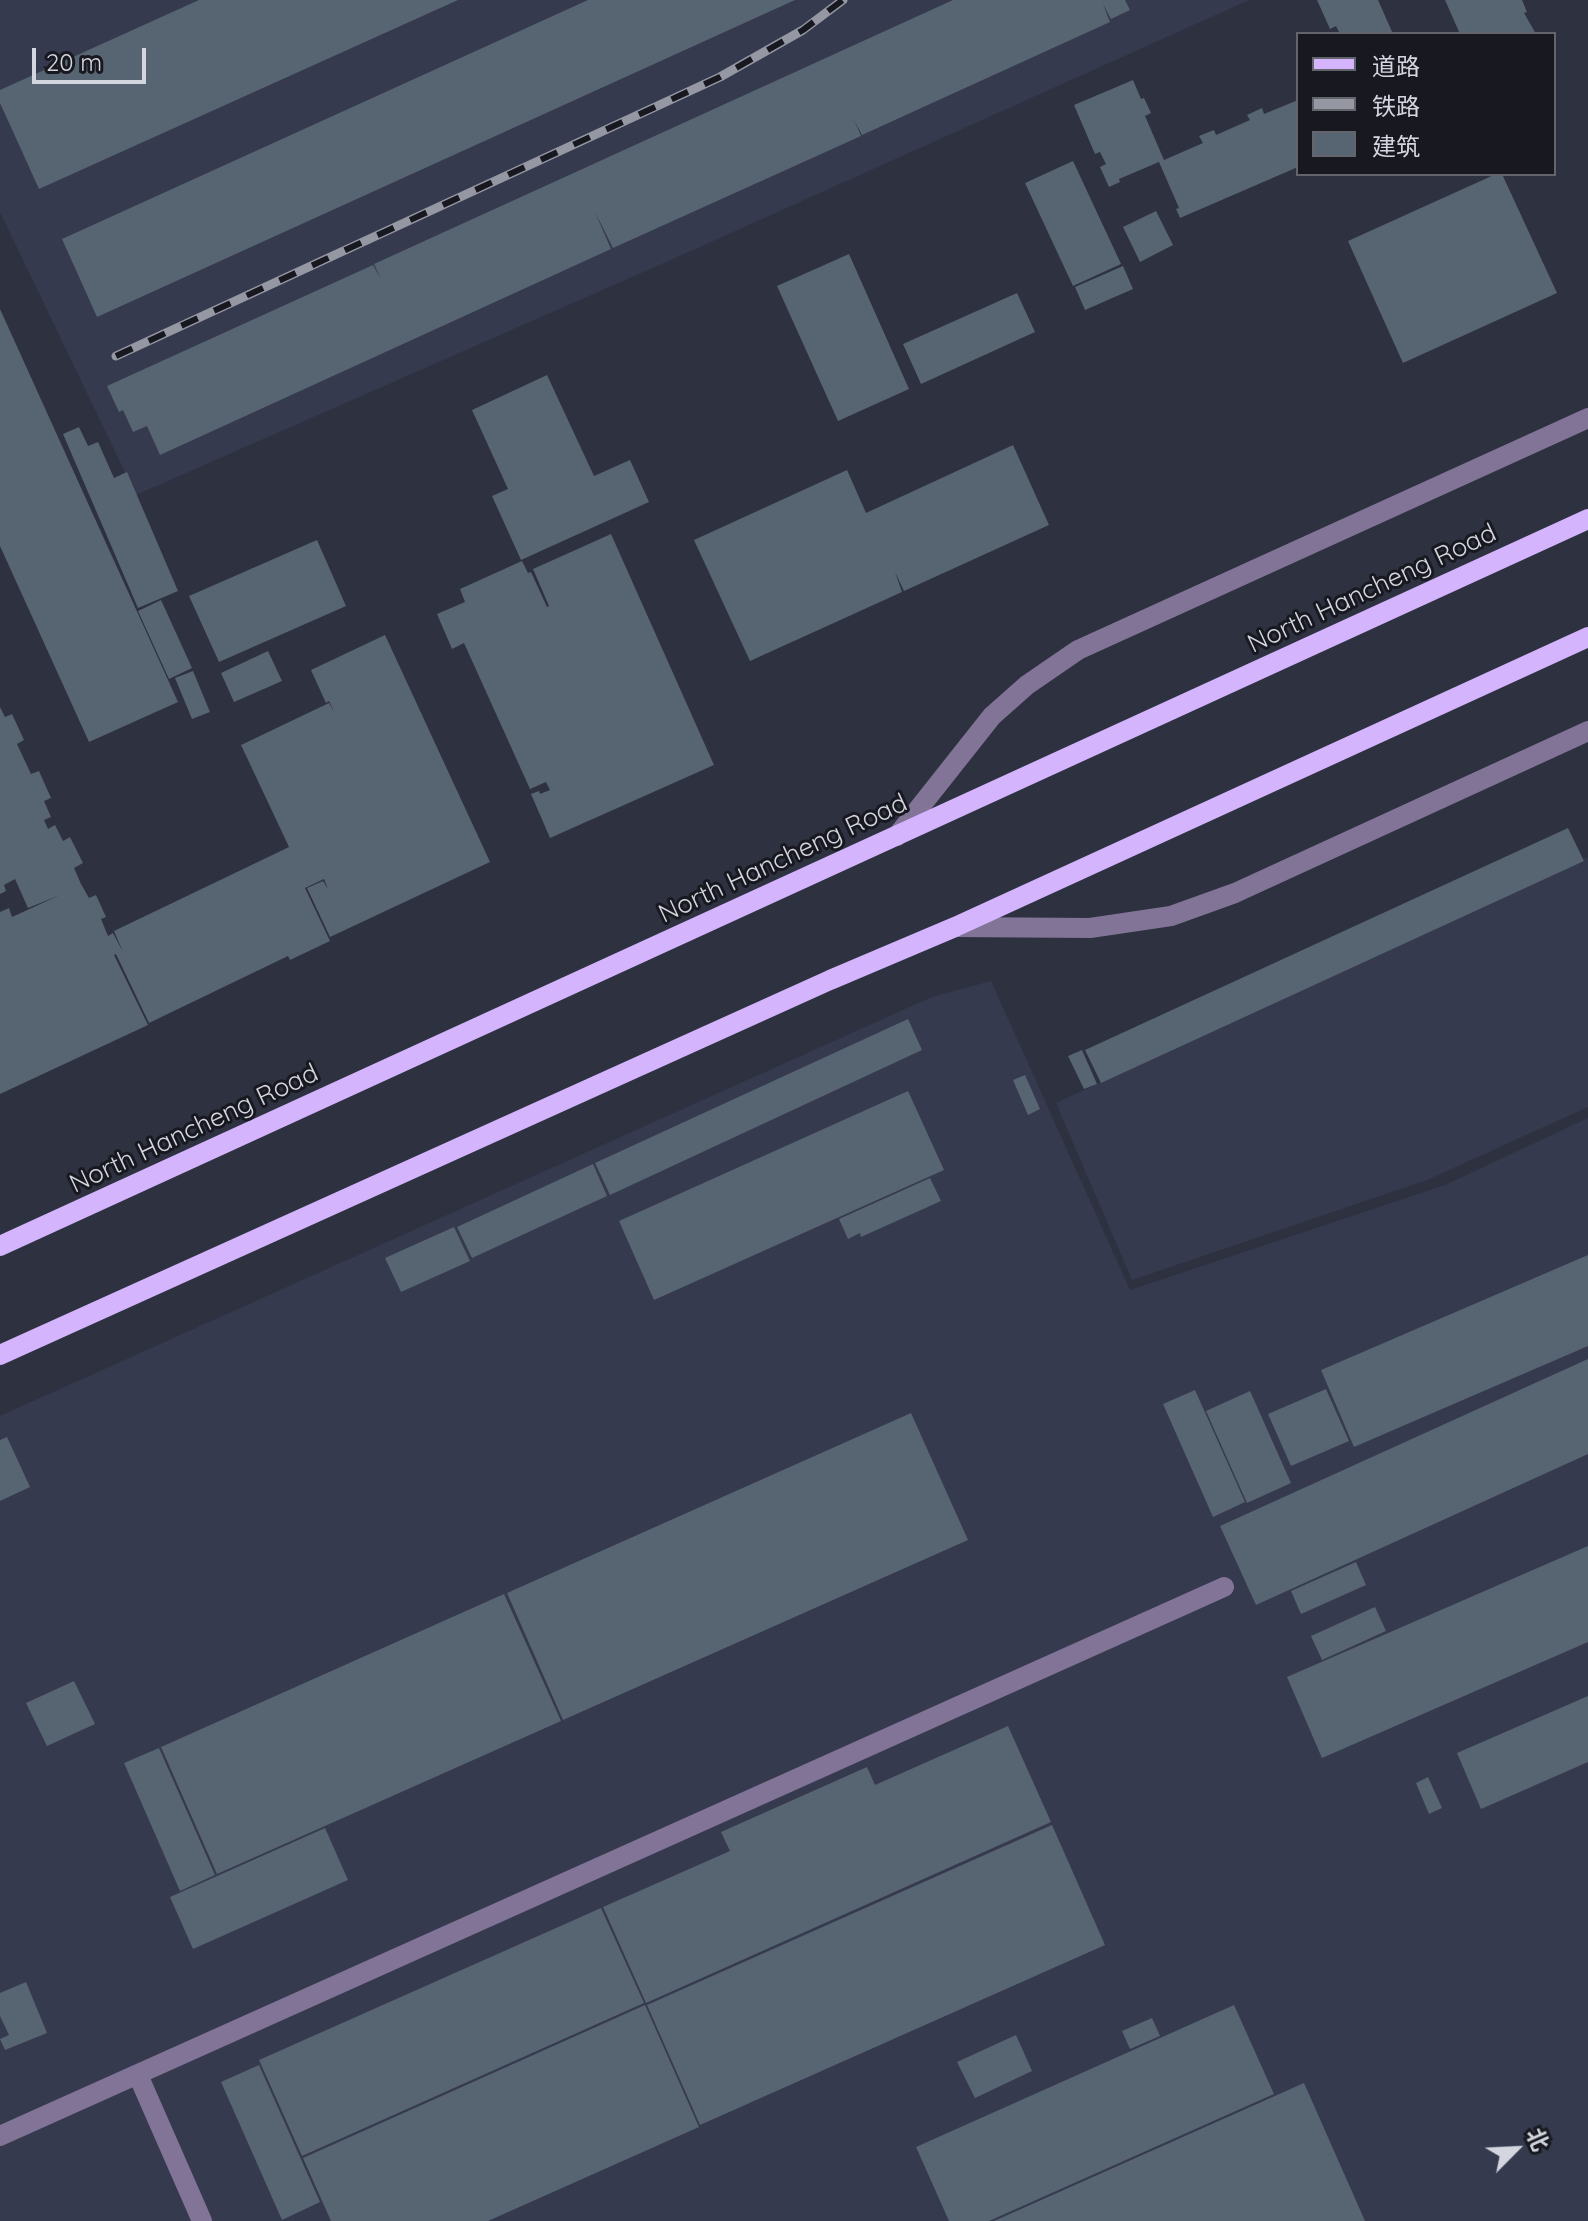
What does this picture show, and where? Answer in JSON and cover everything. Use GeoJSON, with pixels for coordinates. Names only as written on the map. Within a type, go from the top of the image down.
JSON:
{"type":"FeatureCollection","features":[{"type":"Feature","properties":{"kind":"main road","name":"North Hancheng Road"},"geometry":{"type":"LineString","coordinates":[[0,1246],[1588,519]]}},
{"type":"Feature","properties":{"kind":"main road"},"geometry":{"type":"LineString","coordinates":[[0,1355],[816,986],[955,927],[1588,637]]}},
{"type":"Feature","properties":{"kind":"street"},"geometry":{"type":"LineString","coordinates":[[897,836],[992,716],[1027,685],[1078,650],[1588,418]]}},
{"type":"Feature","properties":{"kind":"street"},"geometry":{"type":"LineString","coordinates":[[955,927],[1090,928],[1171,916],[1235,893],[1588,731]]}},
{"type":"Feature","properties":{"kind":"street"},"geometry":{"type":"LineString","coordinates":[[0,2136],[1224,1587]]}},
{"type":"Feature","properties":{"kind":"street"},"geometry":{"type":"LineString","coordinates":[[138,2075],[202,2221]]}},
{"type":"Feature","properties":{"kind":"shaded area"},"geometry":{"type":"Polygon","coordinates":[[[0,0],[1249,0],[673,259],[136,495],[0,212],[0,0]]]}},
{"type":"Feature","properties":{"kind":"shaded area"},"geometry":{"type":"Polygon","coordinates":[[[1588,857],[1588,1107],[1427,1180],[1132,1280],[1056,1103],[1588,857]]]}},
{"type":"Feature","properties":{"kind":"shaded area"},"geometry":{"type":"Polygon","coordinates":[[[991,981],[1130,1290],[1445,1185],[1588,1118],[1588,2221],[0,2221],[0,1416],[932,997],[991,981]]]}},
{"type":"Feature","properties":{"kind":"building"},"geometry":{"type":"Polygon","coordinates":[[[199,0],[458,0],[39,189],[0,103],[0,90],[199,0]]]}},
{"type":"Feature","properties":{"kind":"building"},"geometry":{"type":"Polygon","coordinates":[[[588,0],[795,0],[97,317],[62,239],[588,0]]]}},
{"type":"Feature","properties":{"kind":"building"},"geometry":{"type":"Polygon","coordinates":[[[953,0],[1125,0],[1130,10],[1111,19],[1103,4],[1110,22],[862,135],[854,120],[861,136],[613,248],[595,212],[611,249],[160,455],[147,426],[133,432],[123,410],[119,412],[107,386],[373,265],[381,279],[374,264],[953,0]]]}},
{"type":"Feature","properties":{"kind":"building"},"geometry":{"type":"Polygon","coordinates":[[[1317,0],[1378,0],[1392,32],[1339,32],[1336,26],[1330,29],[1317,0]]]}},
{"type":"Feature","properties":{"kind":"building"},"geometry":{"type":"Polygon","coordinates":[[[1445,0],[1522,0],[1527,12],[1524,13],[1535,32],[1459,32],[1445,0]]]}},
{"type":"Feature","properties":{"kind":"building"},"geometry":{"type":"Polygon","coordinates":[[[1133,80],[1151,113],[1145,116],[1164,160],[1203,143],[1199,136],[1214,130],[1216,135],[1250,120],[1247,115],[1262,108],[1264,114],[1296,101],[1296,168],[1180,218],[1176,209],[1179,208],[1159,162],[1119,179],[1120,182],[1109,187],[1100,167],[1106,164],[1100,152],[1095,154],[1074,105],[1133,80]]]}},
{"type":"Feature","properties":{"kind":"building"},"geometry":{"type":"Polygon","coordinates":[[[1073,161],[1121,264],[1073,286],[1025,183],[1073,161]]]}},
{"type":"Feature","properties":{"kind":"building"},"geometry":{"type":"Polygon","coordinates":[[[1492,176],[1503,176],[1557,293],[1403,363],[1348,241],[1492,176]]]}},
{"type":"Feature","properties":{"kind":"building"},"geometry":{"type":"Polygon","coordinates":[[[1156,211],[1173,245],[1140,262],[1123,227],[1156,211]]]}},
{"type":"Feature","properties":{"kind":"building"},"geometry":{"type":"Polygon","coordinates":[[[849,254],[909,389],[838,421],[777,286],[849,254]]]}},
{"type":"Feature","properties":{"kind":"building"},"geometry":{"type":"Polygon","coordinates":[[[1123,266],[1133,289],[1085,310],[1075,287],[1123,266]]]}},
{"type":"Feature","properties":{"kind":"building"},"geometry":{"type":"Polygon","coordinates":[[[1017,293],[1035,332],[921,384],[903,344],[1017,293]]]}},
{"type":"Feature","properties":{"kind":"building"},"geometry":{"type":"Polygon","coordinates":[[[0,309],[178,702],[89,742],[0,546],[0,309]]]}},
{"type":"Feature","properties":{"kind":"building"},"geometry":{"type":"Polygon","coordinates":[[[547,375],[594,476],[630,460],[649,502],[521,560],[492,496],[508,489],[472,410],[547,375]]]}},
{"type":"Feature","properties":{"kind":"building"},"geometry":{"type":"Polygon","coordinates":[[[79,427],[88,446],[98,442],[114,478],[127,472],[178,591],[138,608],[63,434],[79,427]]]}},
{"type":"Feature","properties":{"kind":"building"},"geometry":{"type":"Polygon","coordinates":[[[1013,445],[1049,525],[904,591],[895,572],[902,592],[750,661],[694,540],[847,470],[866,513],[1013,445]]]}},
{"type":"Feature","properties":{"kind":"building"},"geometry":{"type":"Polygon","coordinates":[[[611,534],[714,765],[550,838],[531,794],[550,790],[546,782],[530,789],[464,643],[452,649],[437,614],[465,602],[460,589],[522,561],[528,573],[531,572],[547,607],[533,569],[611,534]]]}},
{"type":"Feature","properties":{"kind":"building"},"geometry":{"type":"Polygon","coordinates":[[[317,540],[346,606],[219,662],[189,596],[317,540]]]}},
{"type":"Feature","properties":{"kind":"building"},"geometry":{"type":"Polygon","coordinates":[[[161,600],[192,668],[169,679],[138,611],[161,600]]]}},
{"type":"Feature","properties":{"kind":"building"},"geometry":{"type":"Polygon","coordinates":[[[385,635],[490,862],[330,937],[307,888],[323,881],[328,889],[324,879],[305,888],[330,941],[290,960],[288,956],[149,1023],[116,954],[148,1025],[0,1094],[0,912],[9,908],[12,917],[60,895],[28,908],[15,879],[4,885],[6,891],[0,894],[0,707],[5,717],[12,714],[24,740],[17,744],[31,774],[39,771],[51,798],[44,801],[51,817],[44,820],[48,829],[55,825],[63,841],[70,837],[83,863],[74,868],[81,884],[89,898],[96,895],[106,917],[101,919],[108,936],[113,933],[123,952],[114,931],[289,847],[241,745],[329,703],[334,712],[329,701],[326,703],[311,670],[385,635]]]}},
{"type":"Feature","properties":{"kind":"building"},"geometry":{"type":"Polygon","coordinates":[[[268,651],[282,681],[234,702],[221,673],[268,651]]]}},
{"type":"Feature","properties":{"kind":"building"},"geometry":{"type":"Polygon","coordinates":[[[193,671],[210,712],[192,719],[175,678],[193,671]]]}},
{"type":"Feature","properties":{"kind":"building"},"geometry":{"type":"Polygon","coordinates":[[[1568,828],[1584,861],[1101,1083],[1085,1050],[1568,828]]]}},
{"type":"Feature","properties":{"kind":"building"},"geometry":{"type":"Polygon","coordinates":[[[908,1019],[922,1050],[610,1195],[595,1163],[908,1019]]]}},
{"type":"Feature","properties":{"kind":"building"},"geometry":{"type":"Polygon","coordinates":[[[1082,1050],[1097,1084],[1084,1089],[1068,1056],[1082,1050]]]}},
{"type":"Feature","properties":{"kind":"building"},"geometry":{"type":"Polygon","coordinates":[[[1025,1075],[1040,1109],[1028,1115],[1013,1080],[1025,1075]]]}},
{"type":"Feature","properties":{"kind":"building"},"geometry":{"type":"Polygon","coordinates":[[[908,1091],[944,1170],[654,1300],[619,1221],[908,1091]]]}},
{"type":"Feature","properties":{"kind":"building"},"geometry":{"type":"Polygon","coordinates":[[[593,1164],[607,1196],[472,1258],[457,1227],[593,1164]]]}},
{"type":"Feature","properties":{"kind":"building"},"geometry":{"type":"Polygon","coordinates":[[[930,1178],[941,1201],[861,1237],[860,1233],[848,1239],[839,1219],[930,1178]]]}},
{"type":"Feature","properties":{"kind":"building"},"geometry":{"type":"Polygon","coordinates":[[[454,1227],[470,1261],[401,1292],[385,1258],[454,1227]]]}},
{"type":"Feature","properties":{"kind":"building"},"geometry":{"type":"Polygon","coordinates":[[[1588,1255],[1588,1346],[1354,1447],[1321,1370],[1588,1255]]]}},
{"type":"Feature","properties":{"kind":"building"},"geometry":{"type":"Polygon","coordinates":[[[1588,1359],[1588,1454],[1256,1605],[1220,1526],[1588,1359]]]}},
{"type":"Feature","properties":{"kind":"building"},"geometry":{"type":"Polygon","coordinates":[[[1326,1389],[1349,1441],[1291,1466],[1268,1414],[1326,1389]]]}},
{"type":"Feature","properties":{"kind":"building"},"geometry":{"type":"Polygon","coordinates":[[[1195,1390],[1245,1502],[1213,1517],[1163,1404],[1195,1390]]]}},
{"type":"Feature","properties":{"kind":"building"},"geometry":{"type":"Polygon","coordinates":[[[1250,1391],[1291,1483],[1247,1503],[1206,1411],[1250,1391]]]}},
{"type":"Feature","properties":{"kind":"building"},"geometry":{"type":"Polygon","coordinates":[[[911,1413],[968,1540],[563,1720],[507,1593],[911,1413]]]}},
{"type":"Feature","properties":{"kind":"building"},"geometry":{"type":"Polygon","coordinates":[[[7,1437],[30,1487],[0,1501],[0,1440],[7,1437]]]}},
{"type":"Feature","properties":{"kind":"building"},"geometry":{"type":"Polygon","coordinates":[[[1588,1546],[1588,1642],[1322,1758],[1287,1677],[1588,1546]]]}},
{"type":"Feature","properties":{"kind":"building"},"geometry":{"type":"Polygon","coordinates":[[[1356,1562],[1366,1585],[1301,1614],[1291,1591],[1356,1562]]]}},
{"type":"Feature","properties":{"kind":"building"},"geometry":{"type":"Polygon","coordinates":[[[504,1594],[561,1721],[217,1874],[161,1747],[504,1594]]]}},
{"type":"Feature","properties":{"kind":"building"},"geometry":{"type":"Polygon","coordinates":[[[1375,1607],[1386,1631],[1322,1660],[1311,1636],[1375,1607]]]}},
{"type":"Feature","properties":{"kind":"building"},"geometry":{"type":"Polygon","coordinates":[[[74,1681],[95,1724],[47,1746],[26,1703],[74,1681]]]}},
{"type":"Feature","properties":{"kind":"building"},"geometry":{"type":"Polygon","coordinates":[[[1588,1696],[1588,1762],[1481,1809],[1457,1753],[1588,1696]]]}},
{"type":"Feature","properties":{"kind":"building"},"geometry":{"type":"Polygon","coordinates":[[[1008,1726],[1051,1822],[646,2003],[603,1907],[730,1851],[721,1832],[867,1767],[875,1785],[1008,1726]]]}},
{"type":"Feature","properties":{"kind":"building"},"geometry":{"type":"Polygon","coordinates":[[[159,1748],[215,1875],[180,1891],[124,1763],[159,1748]]]}},
{"type":"Feature","properties":{"kind":"building"},"geometry":{"type":"Polygon","coordinates":[[[1428,1777],[1442,1808],[1429,1814],[1416,1783],[1428,1777]]]}},
{"type":"Feature","properties":{"kind":"building"},"geometry":{"type":"Polygon","coordinates":[[[1052,1825],[1105,1945],[700,2125],[647,2005],[1052,1825]]]}},
{"type":"Feature","properties":{"kind":"building"},"geometry":{"type":"Polygon","coordinates":[[[325,1828],[348,1880],[193,1949],[170,1897],[325,1828]]]}},
{"type":"Feature","properties":{"kind":"building"},"geometry":{"type":"Polygon","coordinates":[[[601,1908],[644,2003],[302,2156],[259,2060],[601,1908]]]}},
{"type":"Feature","properties":{"kind":"building"},"geometry":{"type":"Polygon","coordinates":[[[26,1982],[47,2033],[5,2050],[0,2039],[9,2035],[0,2016],[0,1993],[26,1982]]]}},
{"type":"Feature","properties":{"kind":"building"},"geometry":{"type":"Polygon","coordinates":[[[645,2005],[699,2127],[488,2221],[331,2221],[303,2158],[645,2005]]]}},
{"type":"Feature","properties":{"kind":"building"},"geometry":{"type":"Polygon","coordinates":[[[1234,2005],[1274,2094],[989,2221],[949,2221],[916,2147],[1234,2005]]]}},
{"type":"Feature","properties":{"kind":"building"},"geometry":{"type":"Polygon","coordinates":[[[1152,2018],[1160,2036],[1130,2049],[1122,2031],[1152,2018]]]}},
{"type":"Feature","properties":{"kind":"building"},"geometry":{"type":"Polygon","coordinates":[[[1016,2035],[1032,2071],[975,2098],[957,2062],[1016,2035]]]}},
{"type":"Feature","properties":{"kind":"building"},"geometry":{"type":"Polygon","coordinates":[[[259,2065],[320,2202],[282,2220],[221,2082],[259,2065]]]}},
{"type":"Feature","properties":{"kind":"building"},"geometry":{"type":"Polygon","coordinates":[[[1304,2083],[1365,2221],[994,2221],[1304,2083]]]}},
{"type":"Feature","properties":{"kind":"railway"},"geometry":{"type":"LineString","coordinates":[[116,356],[720,77],[803,30],[843,0]]}}]}
